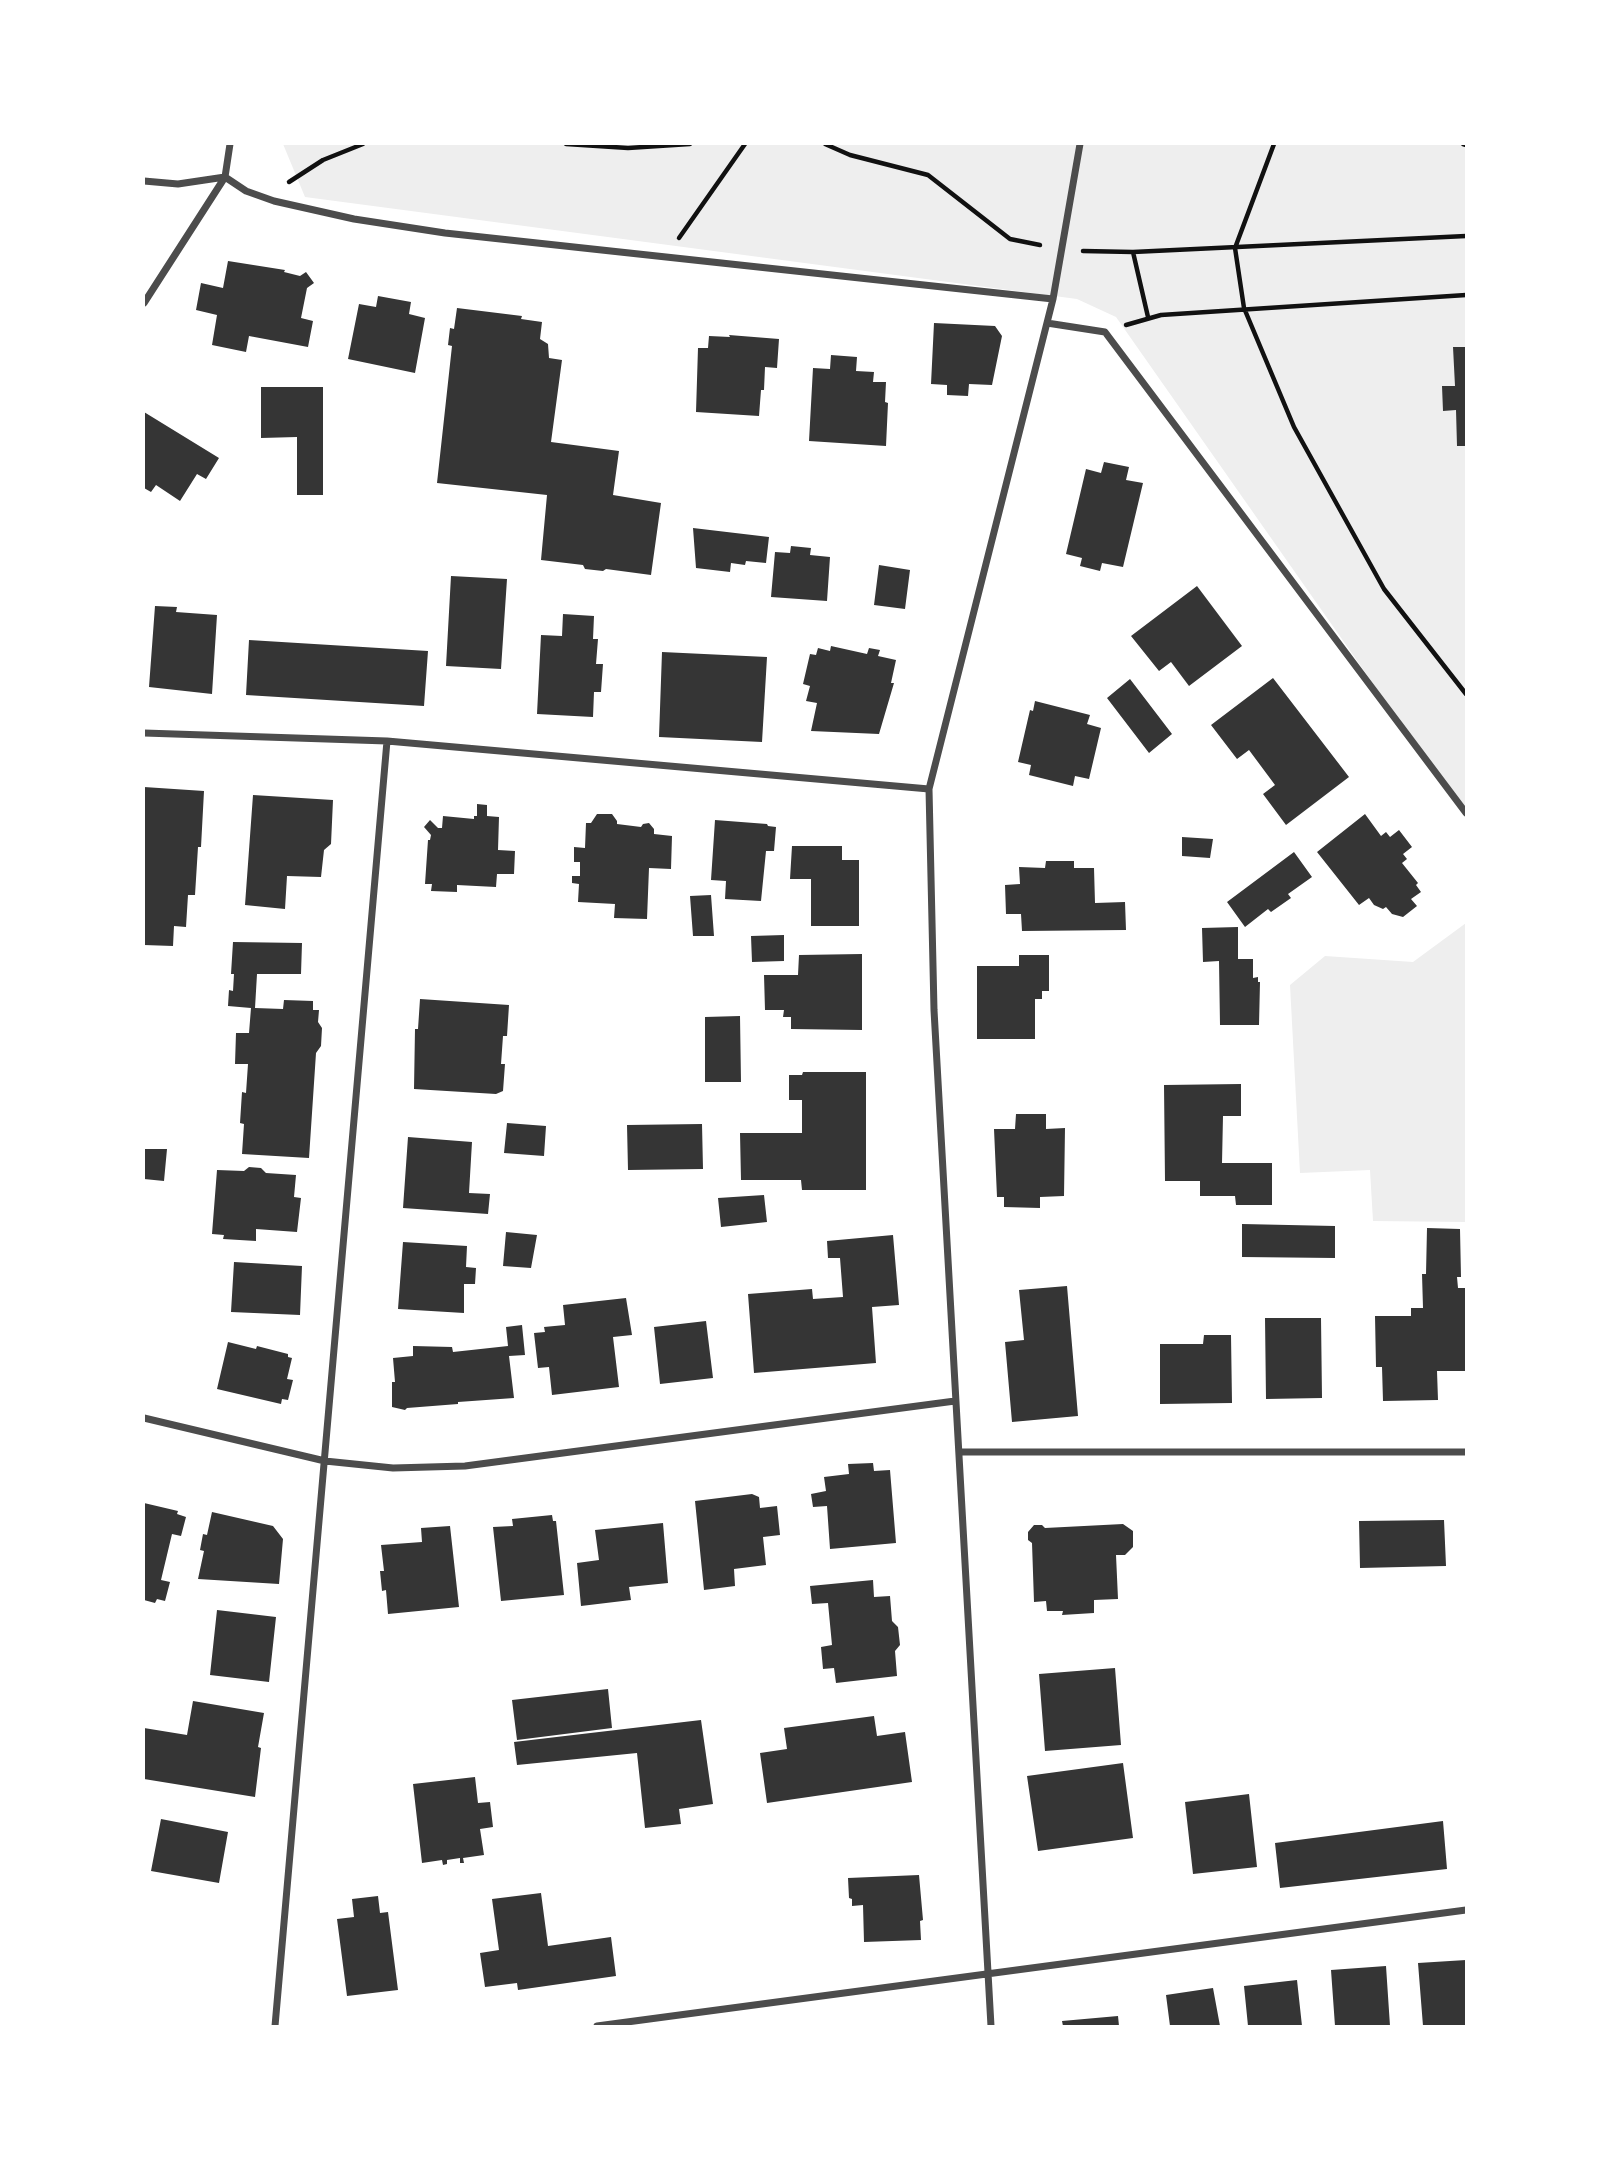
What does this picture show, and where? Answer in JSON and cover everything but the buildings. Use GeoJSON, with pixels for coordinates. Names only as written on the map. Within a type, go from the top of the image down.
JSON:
{"type":"FeatureCollection","features":[{"type":"Feature","properties":{"kind":"street"},"geometry":{"type":"LineString","coordinates":[[144,303],[225,177],[230,144]]}},
{"type":"Feature","properties":{"kind":"street"},"geometry":{"type":"LineString","coordinates":[[990,2026],[934,1010],[929,789],[1053,299],[1080,144]]}},
{"type":"Feature","properties":{"kind":"street"},"geometry":{"type":"LineString","coordinates":[[144,181],[178,184],[225,177],[247,191],[274,201],[354,219],[445,233],[1053,299]]}},
{"type":"Feature","properties":{"kind":"street"},"geometry":{"type":"LineString","coordinates":[[1046,323],[1105,332],[1466,813]]}},
{"type":"Feature","properties":{"kind":"street"},"geometry":{"type":"LineString","coordinates":[[144,733],[387,741],[929,789]]}},
{"type":"Feature","properties":{"kind":"street"},"geometry":{"type":"LineString","coordinates":[[275,2026],[387,741]]}},
{"type":"Feature","properties":{"kind":"street"},"geometry":{"type":"LineString","coordinates":[[144,1418],[325,1461],[393,1468],[465,1466],[955,1401]]}},
{"type":"Feature","properties":{"kind":"street"},"geometry":{"type":"LineString","coordinates":[[959,1452],[1466,1452]]}},
{"type":"Feature","properties":{"kind":"street"},"geometry":{"type":"LineString","coordinates":[[597,2026],[1466,1910]]}},
{"type":"Feature","properties":{"kind":"path"},"geometry":{"type":"LineString","coordinates":[[274,201],[284,185],[323,160],[363,144]]}},
{"type":"Feature","properties":{"kind":"path"},"geometry":{"type":"LineString","coordinates":[[566,144],[628,148],[690,144]]}},
{"type":"Feature","properties":{"kind":"path"},"geometry":{"type":"LineString","coordinates":[[666,257],[745,144]]}},
{"type":"Feature","properties":{"kind":"path"},"geometry":{"type":"LineString","coordinates":[[825,144],[850,155],[928,175],[1010,239],[1060,250],[1133,252],[1466,236]]}},
{"type":"Feature","properties":{"kind":"path"},"geometry":{"type":"LineString","coordinates":[[1274,144],[1235,248],[1244,308],[1294,427],[1384,589],[1466,694]]}},
{"type":"Feature","properties":{"kind":"path"},"geometry":{"type":"LineString","coordinates":[[1133,252],[1148,317]]}},
{"type":"Feature","properties":{"kind":"path"},"geometry":{"type":"LineString","coordinates":[[1105,332],[1148,317],[1244,308],[1466,295]]}},
{"type":"Feature","properties":{"kind":"shaded area"},"geometry":{"type":"Polygon","coordinates":[[[283,144],[1466,144],[1466,816],[1116,317],[1077,299],[305,197],[283,144]]]}},
{"type":"Feature","properties":{"kind":"shaded area"},"geometry":{"type":"Polygon","coordinates":[[[1466,923],[1466,1222],[1373,1221],[1370,1170],[1300,1173],[1290,985],[1325,956],[1413,962],[1466,923]]]}}]}
